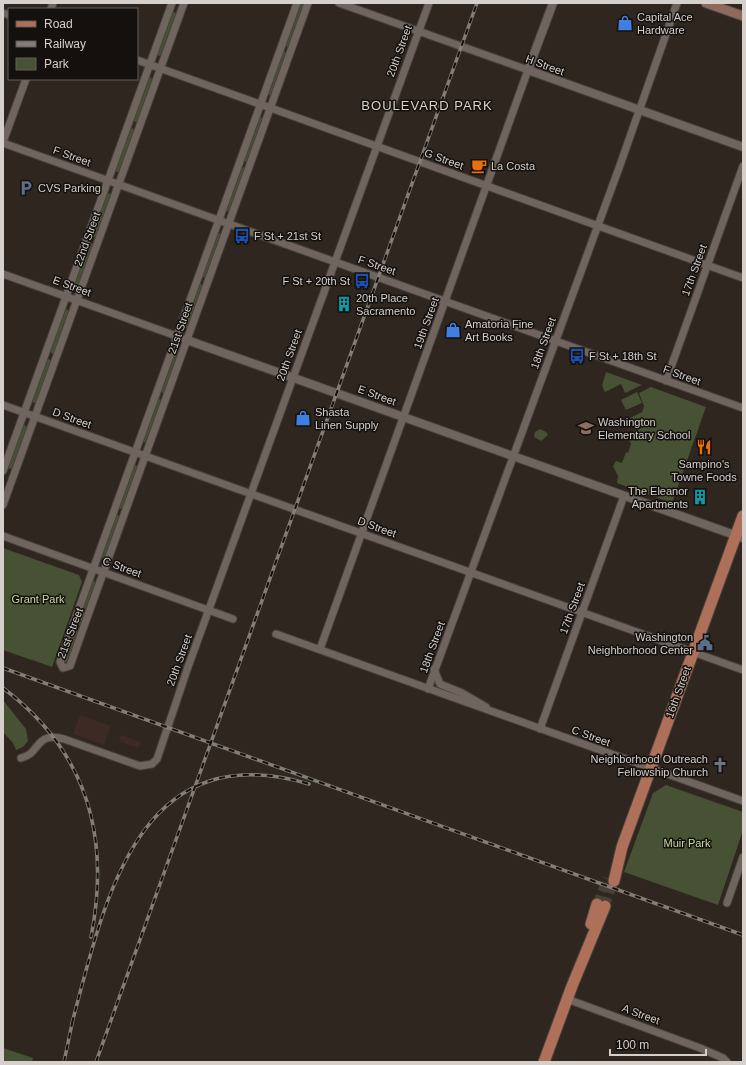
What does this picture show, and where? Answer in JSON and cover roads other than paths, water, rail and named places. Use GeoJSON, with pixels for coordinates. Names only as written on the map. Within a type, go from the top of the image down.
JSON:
{"type":"FeatureCollection","features":[{"type":"Feature","properties":{"kind":"main road"},"geometry":{"type":"LineString","coordinates":[[706,3],[743,16]]}},
{"type":"Feature","properties":{"kind":"main road","name":"16th Street"},"geometry":{"type":"LineString","coordinates":[[611,880],[692,652],[739,537],[743,516]]}},
{"type":"Feature","properties":{"kind":"main road"},"geometry":{"type":"LineString","coordinates":[[544,1062],[601,905]]}},
{"type":"Feature","properties":{"kind":"street","name":"22nd Street"},"geometry":{"type":"LineString","coordinates":[[3,471],[172,3]]}},
{"type":"Feature","properties":{"kind":"street","name":"22nd Street"},"geometry":{"type":"LineString","coordinates":[[3,505],[184,3]]}},
{"type":"Feature","properties":{"kind":"street","name":"21st Street"},"geometry":{"type":"LineString","coordinates":[[297,3],[220,220],[93,568],[60,662],[63,668],[70,666],[308,3]]}},
{"type":"Feature","properties":{"kind":"street","name":"H Street"},"geometry":{"type":"LineString","coordinates":[[339,3],[638,111],[743,147]]}},
{"type":"Feature","properties":{"kind":"street","name":"20th Street"},"geometry":{"type":"LineString","coordinates":[[21,758],[31,754],[40,742],[54,737],[64,739],[134,764],[148,765],[154,762],[159,754],[171,716],[252,494],[334,262],[429,3]]}},
{"type":"Feature","properties":{"kind":"street","name":"19th Street"},"geometry":{"type":"LineString","coordinates":[[320,649],[553,3]]}},
{"type":"Feature","properties":{"kind":"street","name":"18th Street"},"geometry":{"type":"LineString","coordinates":[[428,689],[434,669],[472,573],[598,226],[677,3]]}},
{"type":"Feature","properties":{"kind":"street","name":"G Street"},"geometry":{"type":"LineString","coordinates":[[138,60],[743,278]]}},
{"type":"Feature","properties":{"kind":"street"},"geometry":{"type":"LineString","coordinates":[[3,142],[26,80]]}},
{"type":"Feature","properties":{"kind":"street","name":"F Street"},"geometry":{"type":"LineString","coordinates":[[3,142],[118,185],[220,220],[743,408]]}},
{"type":"Feature","properties":{"kind":"street","name":"17th Street"},"geometry":{"type":"LineString","coordinates":[[666,381],[743,166]]}},
{"type":"Feature","properties":{"kind":"street","name":"E Street"},"geometry":{"type":"LineString","coordinates":[[3,274],[739,537]]}},
{"type":"Feature","properties":{"kind":"street","name":"D Street"},"geometry":{"type":"LineString","coordinates":[[3,405],[743,670]]}},
{"type":"Feature","properties":{"kind":"street","name":"17th Street"},"geometry":{"type":"LineString","coordinates":[[540,728],[624,496]]}},
{"type":"Feature","properties":{"kind":"street","name":"C Street"},"geometry":{"type":"LineString","coordinates":[[3,536],[233,618]]}},
{"type":"Feature","properties":{"kind":"street"},"geometry":{"type":"LineString","coordinates":[[73,625],[83,629]]}},
{"type":"Feature","properties":{"kind":"street","name":"C Street"},"geometry":{"type":"LineString","coordinates":[[276,634],[743,801]]}},
{"type":"Feature","properties":{"kind":"street","name":"C Street"},"geometry":{"type":"LineString","coordinates":[[434,669],[440,684],[462,693],[500,715]]}},
{"type":"Feature","properties":{"kind":"street"},"geometry":{"type":"LineString","coordinates":[[727,903],[743,857]]}},
{"type":"Feature","properties":{"kind":"street","name":"A Street"},"geometry":{"type":"LineString","coordinates":[[567,999],[706,1050],[723,1058],[727,1062]]}},
{"type":"Feature","properties":{"kind":"tunnel"},"geometry":{"type":"LineString","coordinates":[[597,904],[607,878]]}},
{"type":"Feature","properties":{"kind":"tunnel"},"geometry":{"type":"LineString","coordinates":[[605,906],[614,881]]}},
{"type":"Feature","properties":{"kind":"railway"},"geometry":{"type":"LineString","coordinates":[[96,1062],[477,3]]}},
{"type":"Feature","properties":{"kind":"railway"},"geometry":{"type":"LineString","coordinates":[[3,668],[743,935]]}},
{"type":"Feature","properties":{"kind":"railway"},"geometry":{"type":"LineString","coordinates":[[3,688],[32,713],[55,739],[73,768],[86,798],[94,830],[98,864],[96,900],[91,937]]}},
{"type":"Feature","properties":{"kind":"railway"},"geometry":{"type":"LineString","coordinates":[[72,1023],[99,926],[116,880],[139,838],[168,805],[204,783],[251,775],[309,784]]}},
{"type":"Feature","properties":{"kind":"railway"},"geometry":{"type":"LineString","coordinates":[[64,1062],[73,1019]]}},
{"type":"Feature","properties":{"kind":"place","name":"Capital Ace Hardware"},"geometry":{"type":"Point","coordinates":[625,23]}},
{"type":"Feature","properties":{"kind":"place","name":"La Costa"},"geometry":{"type":"Point","coordinates":[479,166]}},
{"type":"Feature","properties":{"kind":"place","name":"CVS Parking"},"geometry":{"type":"Point","coordinates":[26,188]}},
{"type":"Feature","properties":{"kind":"place","name":"F St + 21st St"},"geometry":{"type":"Point","coordinates":[242,236]}},
{"type":"Feature","properties":{"kind":"place","name":"F St + 20th St"},"geometry":{"type":"Point","coordinates":[362,281]}},
{"type":"Feature","properties":{"kind":"place","name":"20th Place Sacramento"},"geometry":{"type":"Point","coordinates":[344,304]}},
{"type":"Feature","properties":{"kind":"place","name":"Amatoria Fine Art Books"},"geometry":{"type":"Point","coordinates":[453,330]}},
{"type":"Feature","properties":{"kind":"place","name":"F St + 18th St"},"geometry":{"type":"Point","coordinates":[577,356]}},
{"type":"Feature","properties":{"kind":"place","name":"Shasta Linen Supply"},"geometry":{"type":"Point","coordinates":[303,418]}},
{"type":"Feature","properties":{"kind":"place","name":"Washington Elementary School"},"geometry":{"type":"Point","coordinates":[586,428]}},
{"type":"Feature","properties":{"kind":"place","name":"Sampino's Towne Foods"},"geometry":{"type":"Point","coordinates":[704,447]}},
{"type":"Feature","properties":{"kind":"place","name":"The Eleanor Apartments"},"geometry":{"type":"Point","coordinates":[700,497]}},
{"type":"Feature","properties":{"kind":"place","name":"Washington Neighborhood Center"},"geometry":{"type":"Point","coordinates":[705,643]}},
{"type":"Feature","properties":{"kind":"place","name":"Neighborhood Outreach Fellowship Church"},"geometry":{"type":"Point","coordinates":[720,765]}},
{"type":"Feature","properties":{"kind":"district","name":"BOULEVARD PARK"},"geometry":{"type":"Point","coordinates":[427,105]}},
{"type":"Feature","properties":{"kind":"park label","name":"Grant Park"},"geometry":{"type":"Point","coordinates":[38,599]}},
{"type":"Feature","properties":{"kind":"park label","name":"Muir Park"},"geometry":{"type":"Point","coordinates":[687,843]}}]}
